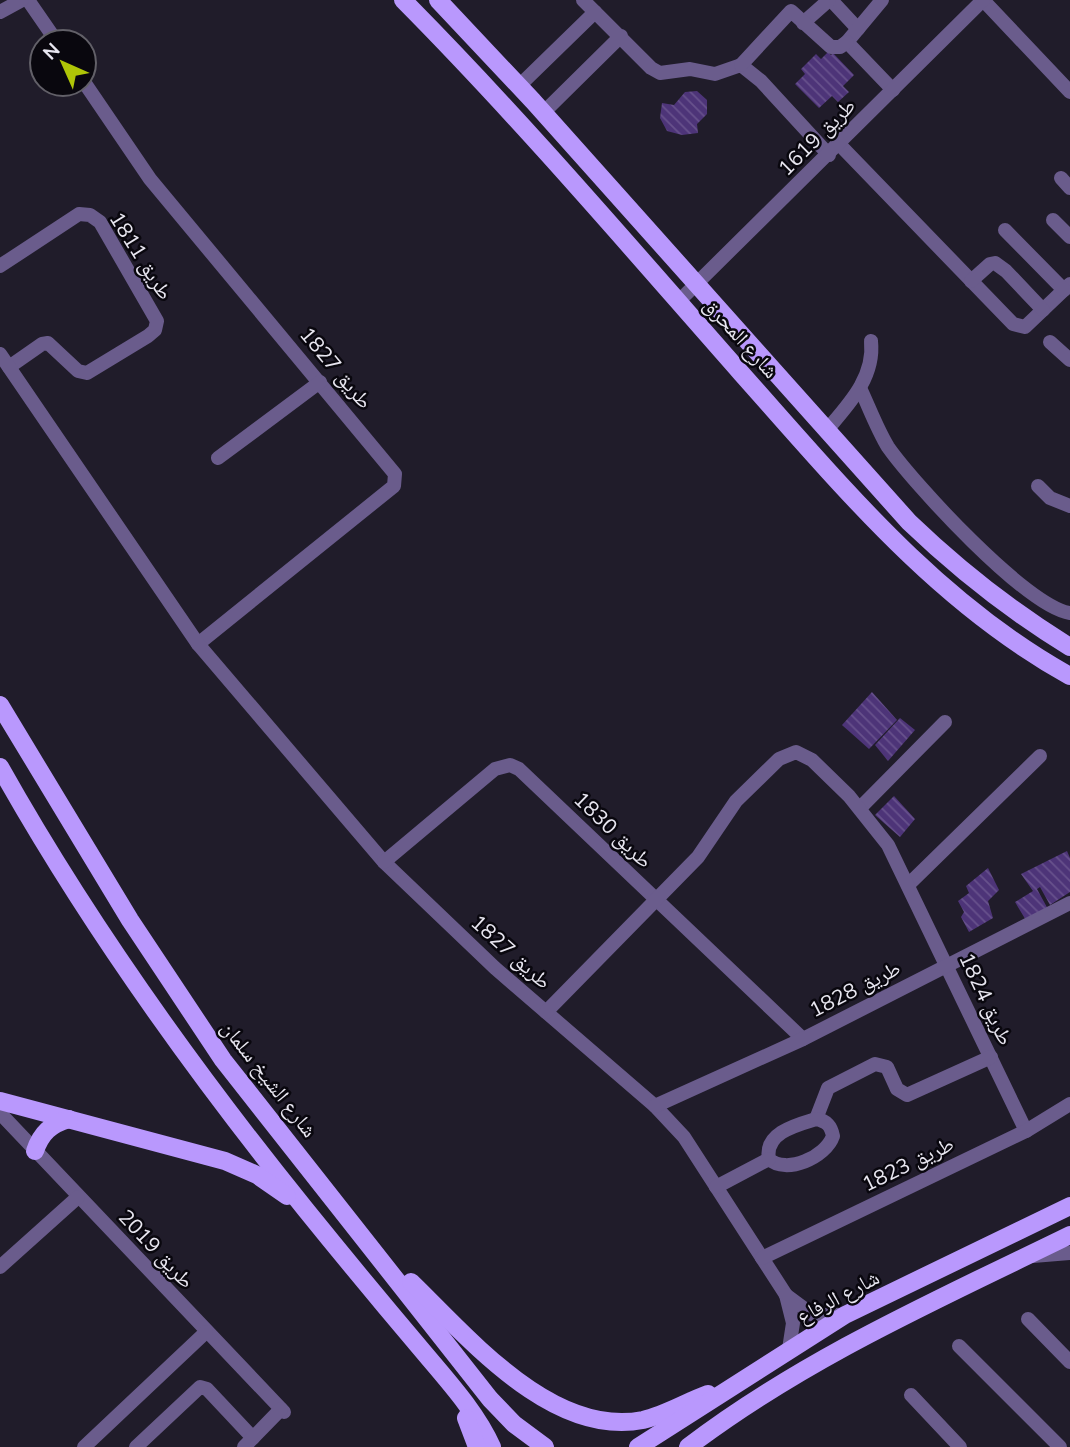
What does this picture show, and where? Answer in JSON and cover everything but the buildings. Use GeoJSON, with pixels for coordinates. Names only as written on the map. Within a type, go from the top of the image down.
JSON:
{"type":"FeatureCollection","features":[{"type":"Feature","properties":{"kind":"main road","name":"شارع المحرق"},"geometry":{"type":"LineString","coordinates":[[403,0],[515,117],[891,539],[974,612],[1070,676]]}},
{"type":"Feature","properties":{"kind":"main road","name":"شارع المحرق"},"geometry":{"type":"LineString","coordinates":[[438,0],[697,284],[873,486],[946,557],[1065,643]]}},
{"type":"Feature","properties":{"kind":"main road"},"geometry":{"type":"LineString","coordinates":[[515,117],[538,107]]}},
{"type":"Feature","properties":{"kind":"main road","name":"شارع الشيخ سلمان"},"geometry":{"type":"LineString","coordinates":[[0,705],[174,988],[223,1060],[496,1405],[545,1447]]}},
{"type":"Feature","properties":{"kind":"main road"},"geometry":{"type":"LineString","coordinates":[[0,767],[56,863],[136,985],[201,1077],[481,1425],[492,1447]]}},
{"type":"Feature","properties":{"kind":"main road"},"geometry":{"type":"LineString","coordinates":[[0,1101],[225,1161],[257,1175],[305,1209]]}},
{"type":"Feature","properties":{"kind":"main road"},"geometry":{"type":"LineString","coordinates":[[35,1152],[44,1133],[69,1119]]}},
{"type":"Feature","properties":{"kind":"main road","name":"شارع الرفاع"},"geometry":{"type":"LineString","coordinates":[[638,1447],[845,1315],[1070,1206]]}},
{"type":"Feature","properties":{"kind":"main road"},"geometry":{"type":"LineString","coordinates":[[688,1447],[721,1422],[828,1354],[1070,1234]]}},
{"type":"Feature","properties":{"kind":"main road"},"geometry":{"type":"LineString","coordinates":[[366,1240],[514,1381],[566,1408],[600,1418],[642,1420],[731,1387]]}},
{"type":"Feature","properties":{"kind":"main road"},"geometry":{"type":"LineString","coordinates":[[440,1373],[472,1428],[477,1447]]}},
{"type":"Feature","properties":{"kind":"street"},"geometry":{"type":"LineString","coordinates":[[0,12],[22,0]]}},
{"type":"Feature","properties":{"kind":"street"},"geometry":{"type":"LineString","coordinates":[[28,0],[47,28]]}},
{"type":"Feature","properties":{"kind":"street"},"geometry":{"type":"LineString","coordinates":[[583,0],[651,68],[660,73],[690,69],[715,74],[741,65],[788,6],[831,47],[840,47],[882,0]]}},
{"type":"Feature","properties":{"kind":"street"},"geometry":{"type":"LineString","coordinates":[[803,23],[830,0],[858,29]]}},
{"type":"Feature","properties":{"kind":"street"},"geometry":{"type":"LineString","coordinates":[[983,0],[1069,88]]}},
{"type":"Feature","properties":{"kind":"street","name":"طريق 1619"},"geometry":{"type":"LineString","coordinates":[[678,302],[983,0]]}},
{"type":"Feature","properties":{"kind":"street"},"geometry":{"type":"LineString","coordinates":[[519,86],[595,12]]}},
{"type":"Feature","properties":{"kind":"street"},"geometry":{"type":"LineString","coordinates":[[538,107],[621,36]]}},
{"type":"Feature","properties":{"kind":"street"},"geometry":{"type":"LineString","coordinates":[[847,42],[893,90]]}},
{"type":"Feature","properties":{"kind":"street"},"geometry":{"type":"LineString","coordinates":[[741,65],[834,149],[1019,328],[1025,327],[1067,287],[1005,230]]}},
{"type":"Feature","properties":{"kind":"street","name":"طريق 1827"},"geometry":{"type":"LineString","coordinates":[[95,98],[150,179],[395,474],[394,486],[198,644]]}},
{"type":"Feature","properties":{"kind":"street","name":"طريق 1811"},"geometry":{"type":"LineString","coordinates":[[0,266],[79,214],[90,215],[100,222],[157,321],[155,330],[148,336],[88,373],[78,371],[48,343],[42,344],[9,367]]}},
{"type":"Feature","properties":{"kind":"street"},"geometry":{"type":"LineString","coordinates":[[1053,220],[1070,237]]}},
{"type":"Feature","properties":{"kind":"street"},"geometry":{"type":"LineString","coordinates":[[971,281],[990,264],[995,263],[1043,310]]}},
{"type":"Feature","properties":{"kind":"street"},"geometry":{"type":"LineString","coordinates":[[826,431],[860,388],[871,362],[871,341]]}},
{"type":"Feature","properties":{"kind":"street"},"geometry":{"type":"LineString","coordinates":[[1050,342],[1070,360]]}},
{"type":"Feature","properties":{"kind":"street","name":"طريق 1827"},"geometry":{"type":"LineString","coordinates":[[0,354],[198,644],[384,862],[495,968],[655,1106],[684,1137],[786,1295],[793,1323],[789,1349]]}},
{"type":"Feature","properties":{"kind":"street"},"geometry":{"type":"LineString","coordinates":[[218,458],[320,382]]}},
{"type":"Feature","properties":{"kind":"street"},"geometry":{"type":"LineString","coordinates":[[860,388],[887,444],[912,478],[996,562],[1042,601],[1070,613]]}},
{"type":"Feature","properties":{"kind":"street"},"geometry":{"type":"LineString","coordinates":[[1038,486],[1050,498],[1070,506]]}},
{"type":"Feature","properties":{"kind":"street"},"geometry":{"type":"LineString","coordinates":[[860,808],[945,722]]}},
{"type":"Feature","properties":{"kind":"street","name":"طريق 1824"},"geometry":{"type":"LineString","coordinates":[[655,898],[712,841],[723,816],[736,801],[787,754],[796,752],[812,760],[860,808],[888,845],[1026,1131]]}},
{"type":"Feature","properties":{"kind":"street"},"geometry":{"type":"LineString","coordinates":[[908,885],[1040,756]]}},
{"type":"Feature","properties":{"kind":"street","name":"طريق 1830"},"geometry":{"type":"LineString","coordinates":[[384,862],[495,769],[510,765],[519,769],[803,1039]]}},
{"type":"Feature","properties":{"kind":"street"},"geometry":{"type":"LineString","coordinates":[[546,1012],[655,898]]}},
{"type":"Feature","properties":{"kind":"street","name":"طريق 1828"},"geometry":{"type":"LineString","coordinates":[[655,1106],[803,1039],[1070,903]]}},
{"type":"Feature","properties":{"kind":"street"},"geometry":{"type":"LineString","coordinates":[[816,1119],[828,1088],[875,1064],[887,1067],[897,1089],[907,1095],[991,1057]]}},
{"type":"Feature","properties":{"kind":"street","name":"طريق 1823"},"geometry":{"type":"LineString","coordinates":[[762,1258],[1026,1131],[1070,1104]]}},
{"type":"Feature","properties":{"kind":"street","name":"طريق 2019"},"geometry":{"type":"LineString","coordinates":[[0,1113],[282,1411],[248,1443]]}},
{"type":"Feature","properties":{"kind":"street"},"geometry":{"type":"LineString","coordinates":[[816,1119],[823,1120],[831,1129],[833,1136],[825,1149],[790,1166],[782,1167],[769,1159],[770,1144],[779,1134],[816,1119]]}},
{"type":"Feature","properties":{"kind":"street"},"geometry":{"type":"LineString","coordinates":[[716,1187],[769,1159]]}},
{"type":"Feature","properties":{"kind":"street"},"geometry":{"type":"LineString","coordinates":[[0,1267],[78,1196]]}},
{"type":"Feature","properties":{"kind":"street"},"geometry":{"type":"LineString","coordinates":[[1025,1257],[1070,1253]]}},
{"type":"Feature","properties":{"kind":"street","name":"طريق 1827"},"geometry":{"type":"LineString","coordinates":[[786,1295],[813,1315],[845,1315]]}},
{"type":"Feature","properties":{"kind":"street"},"geometry":{"type":"LineString","coordinates":[[1028,1319],[1070,1362]]}},
{"type":"Feature","properties":{"kind":"street"},"geometry":{"type":"LineString","coordinates":[[84,1447],[206,1332]]}},
{"type":"Feature","properties":{"kind":"street"},"geometry":{"type":"LineString","coordinates":[[959,1346],[1060,1447]]}},
{"type":"Feature","properties":{"kind":"street"},"geometry":{"type":"LineString","coordinates":[[136,1447],[200,1387],[207,1388],[248,1443]]}},
{"type":"Feature","properties":{"kind":"street"},"geometry":{"type":"LineString","coordinates":[[911,1395],[960,1447]]}}]}
